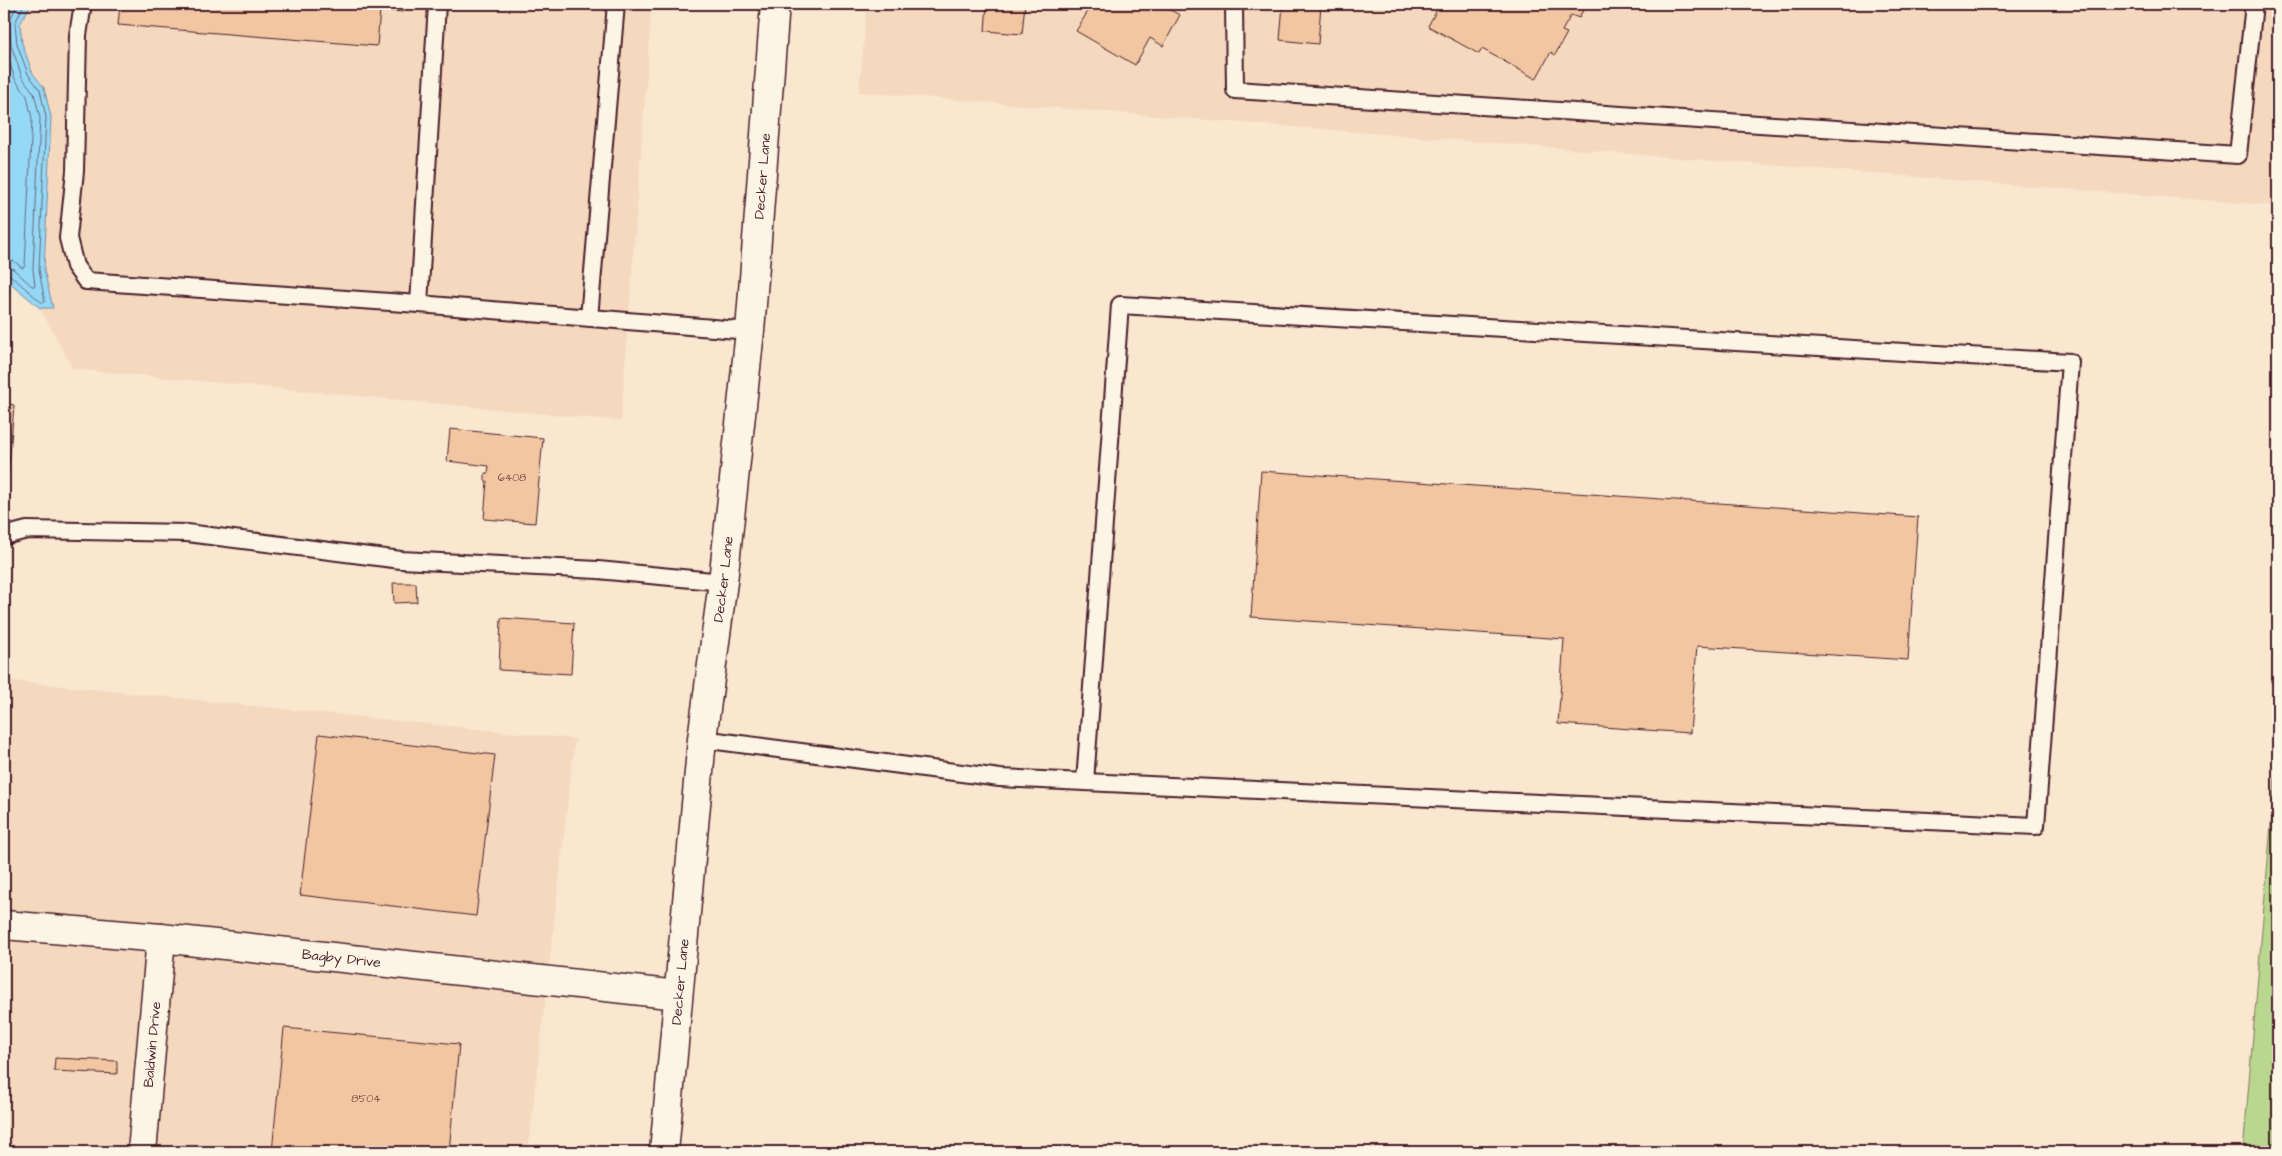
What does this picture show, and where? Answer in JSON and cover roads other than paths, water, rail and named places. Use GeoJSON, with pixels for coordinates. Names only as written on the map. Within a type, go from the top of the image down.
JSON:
{"type":"FeatureCollection","features":[{"type":"Feature","properties":{"kind":"main road","name":"Decker Lane"},"geometry":{"type":"LineString","coordinates":[[664,1152],[702,739],[723,582],[750,331],[775,4]]}},
{"type":"Feature","properties":{"kind":"main road","name":"Bagby Drive"},"geometry":{"type":"LineString","coordinates":[[4,925],[161,938],[678,995]]}},
{"type":"Feature","properties":{"kind":"main road","name":"Baldwin Drive"},"geometry":{"type":"LineString","coordinates":[[142,1152],[161,938]]}},
{"type":"Feature","properties":{"kind":"lane"},"geometry":{"type":"LineString","coordinates":[[83,4],[78,35],[75,171],[68,238],[75,266],[86,281],[418,304],[750,331]]}},
{"type":"Feature","properties":{"kind":"lane"},"geometry":{"type":"LineString","coordinates":[[418,304],[437,4]]}},
{"type":"Feature","properties":{"kind":"lane"},"geometry":{"type":"LineString","coordinates":[[589,318],[616,4]]}},
{"type":"Feature","properties":{"kind":"lane"},"geometry":{"type":"LineString","coordinates":[[1234,4],[1235,90],[2238,155],[2254,4]]}},
{"type":"Feature","properties":{"kind":"lane"},"geometry":{"type":"LineString","coordinates":[[702,739],[1000,778],[1085,782],[2036,826],[2070,362],[1120,305],[1085,782]]}},
{"type":"Feature","properties":{"kind":"lane"},"geometry":{"type":"LineString","coordinates":[[4,536],[27,530],[187,532],[401,560],[598,570],[723,582]]}},
{"type":"Feature","properties":{"kind":"water"},"geometry":{"type":"Polygon","coordinates":[[[4,4],[31,4],[20,24],[22,43],[32,72],[44,88],[51,117],[44,270],[53,308],[40,308],[8,281],[4,274],[4,4]]]}}]}
